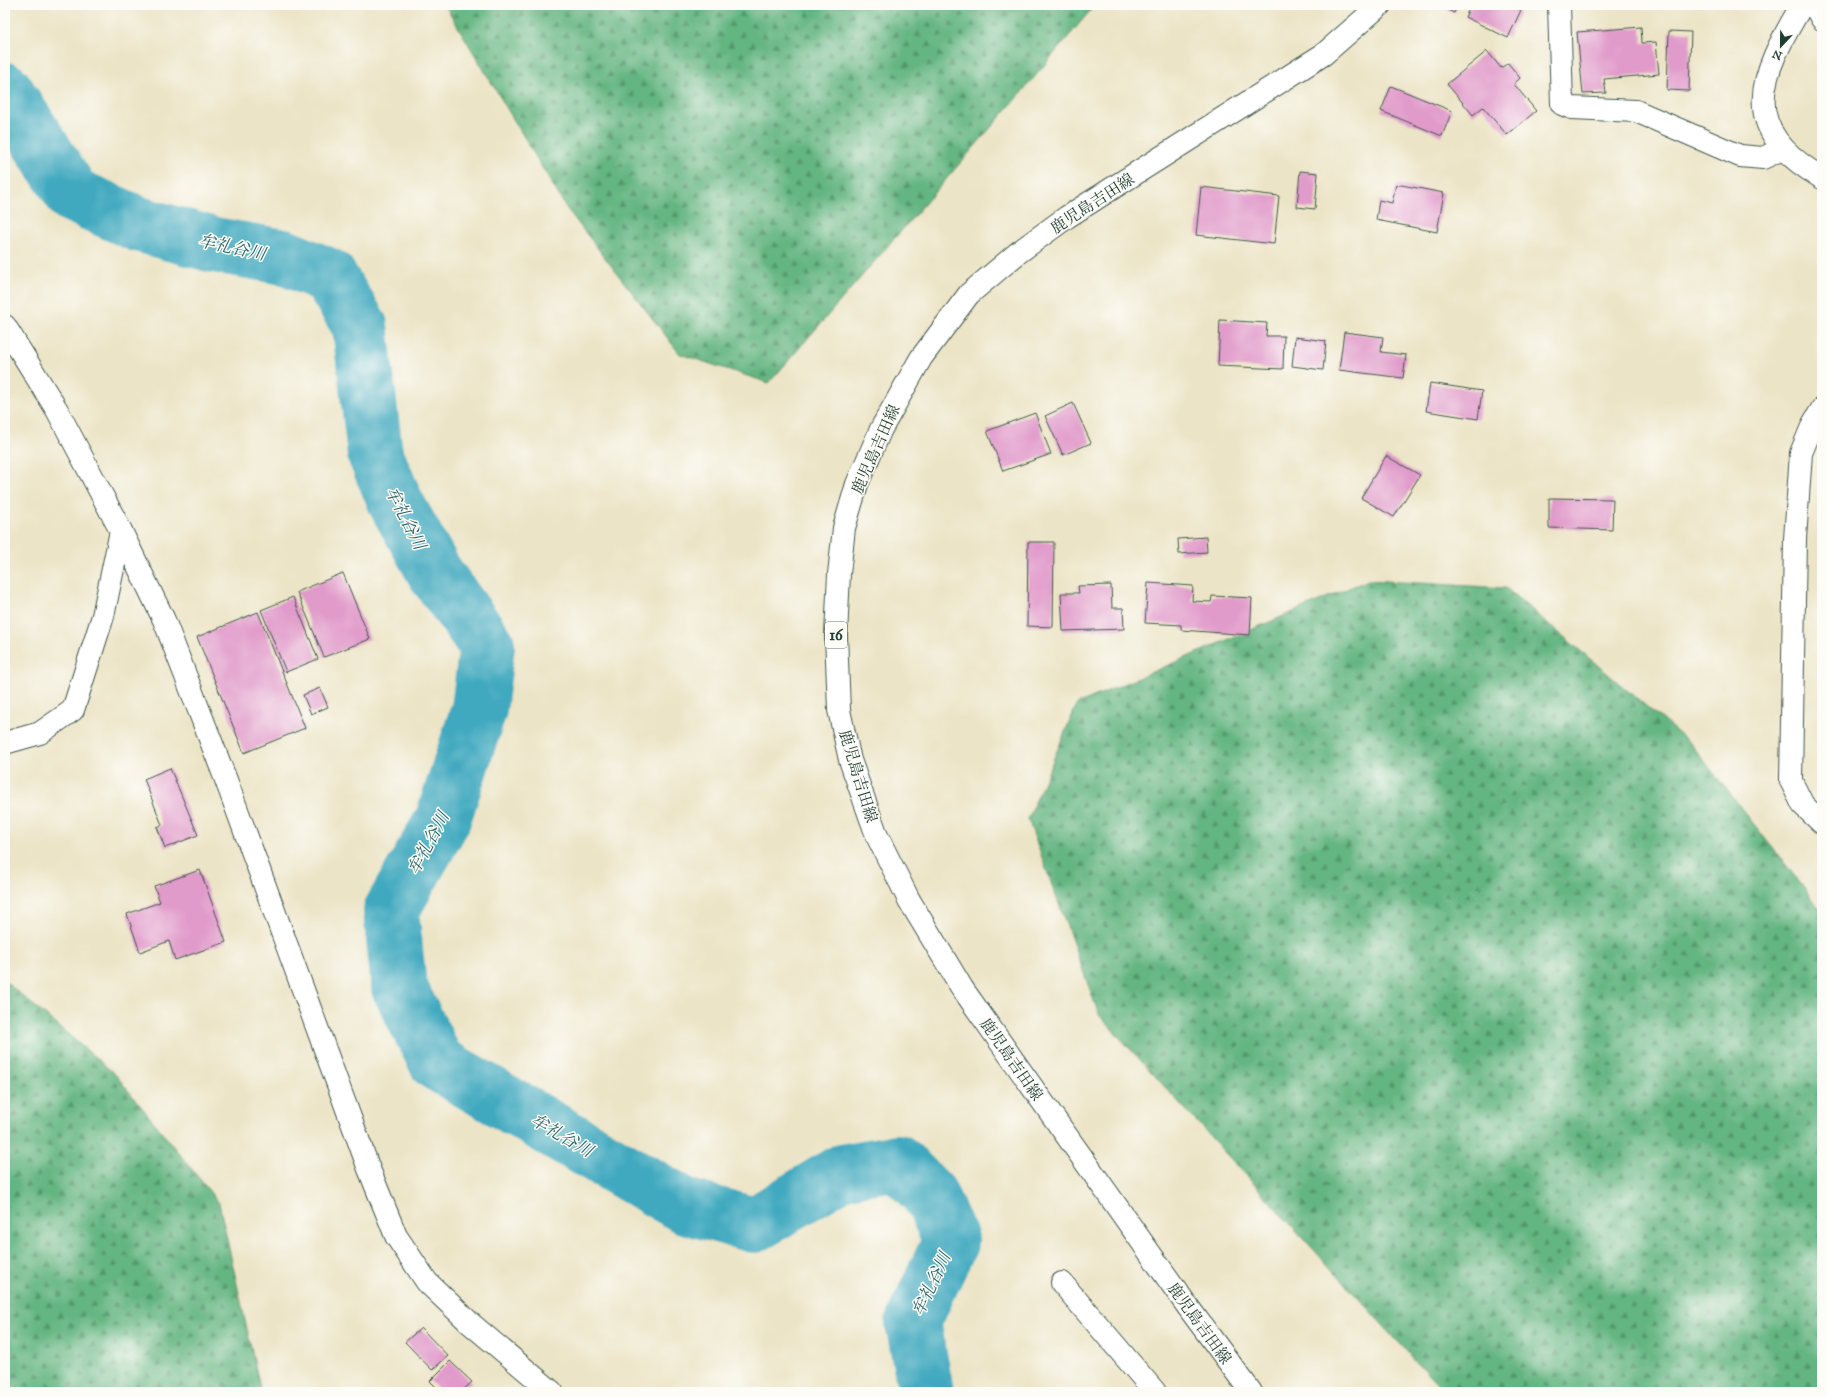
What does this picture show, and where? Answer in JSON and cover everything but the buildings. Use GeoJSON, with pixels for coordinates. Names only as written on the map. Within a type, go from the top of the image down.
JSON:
{"type":"FeatureCollection","features":[{"type":"Feature","properties":{"kind":"street","name":"鹿児島吉田線"},"geometry":{"type":"LineString","coordinates":[[1251,1392],[1188,1307],[962,988],[910,900],[878,836],[850,760],[839,710],[836,635],[839,574],[846,521],[857,484],[881,430],[921,358],[969,294],[1019,252],[1067,217],[1324,54],[1380,5]]}},
{"type":"Feature","properties":{"kind":"street"},"geometry":{"type":"LineString","coordinates":[[1559,5],[1562,104],[1572,108],[1636,111],[1740,156],[1763,158],[1782,149]]}},
{"type":"Feature","properties":{"kind":"street"},"geometry":{"type":"LineString","coordinates":[[1802,5],[1780,42],[1770,66],[1764,88],[1765,118],[1782,149],[1805,168],[1822,178]]}},
{"type":"Feature","properties":{"kind":"street"},"geometry":{"type":"LineString","coordinates":[[1814,5],[1822,19]]}},
{"type":"Feature","properties":{"kind":"street"},"geometry":{"type":"LineString","coordinates":[[5,326],[57,410],[121,531],[167,628],[226,780],[369,1169],[396,1236],[427,1282],[470,1323],[552,1392]]}},
{"type":"Feature","properties":{"kind":"street"},"geometry":{"type":"LineString","coordinates":[[1822,409],[1813,424],[1801,453],[1795,539],[1792,781],[1803,805],[1822,823]]}},
{"type":"Feature","properties":{"kind":"street"},"geometry":{"type":"LineString","coordinates":[[5,744],[40,733],[73,710],[103,616],[121,531]]}},
{"type":"Feature","properties":{"kind":"street"},"geometry":{"type":"LineString","coordinates":[[1062,1283],[1154,1392]]}},
{"type":"Feature","properties":{"kind":"green space"},"geometry":{"type":"Polygon","coordinates":[[[445,5],[1095,5],[1021,93],[769,383],[680,354],[567,209],[445,5]]]}},
{"type":"Feature","properties":{"kind":"green space"},"geometry":{"type":"Polygon","coordinates":[[[1368,580],[1506,588],[1691,744],[1822,911],[1822,1392],[1444,1392],[1099,1015],[1028,819],[1077,704],[1368,580]]]}},
{"type":"Feature","properties":{"kind":"green space"},"geometry":{"type":"Polygon","coordinates":[[[5,981],[115,1074],[219,1203],[261,1392],[5,1392],[5,981]]]}},
{"type":"Feature","properties":{"kind":"waterway","name":"牟礼谷川"},"geometry":{"type":"LineString","coordinates":[[5,90],[73,195],[138,224],[214,245],[284,257],[329,276],[360,326],[375,454],[396,503],[435,573],[487,645],[479,709],[443,819],[391,911],[399,987],[437,1063],[685,1206],[754,1225],[842,1172],[897,1162],[930,1195],[951,1240],[913,1322],[926,1392]]}}]}
